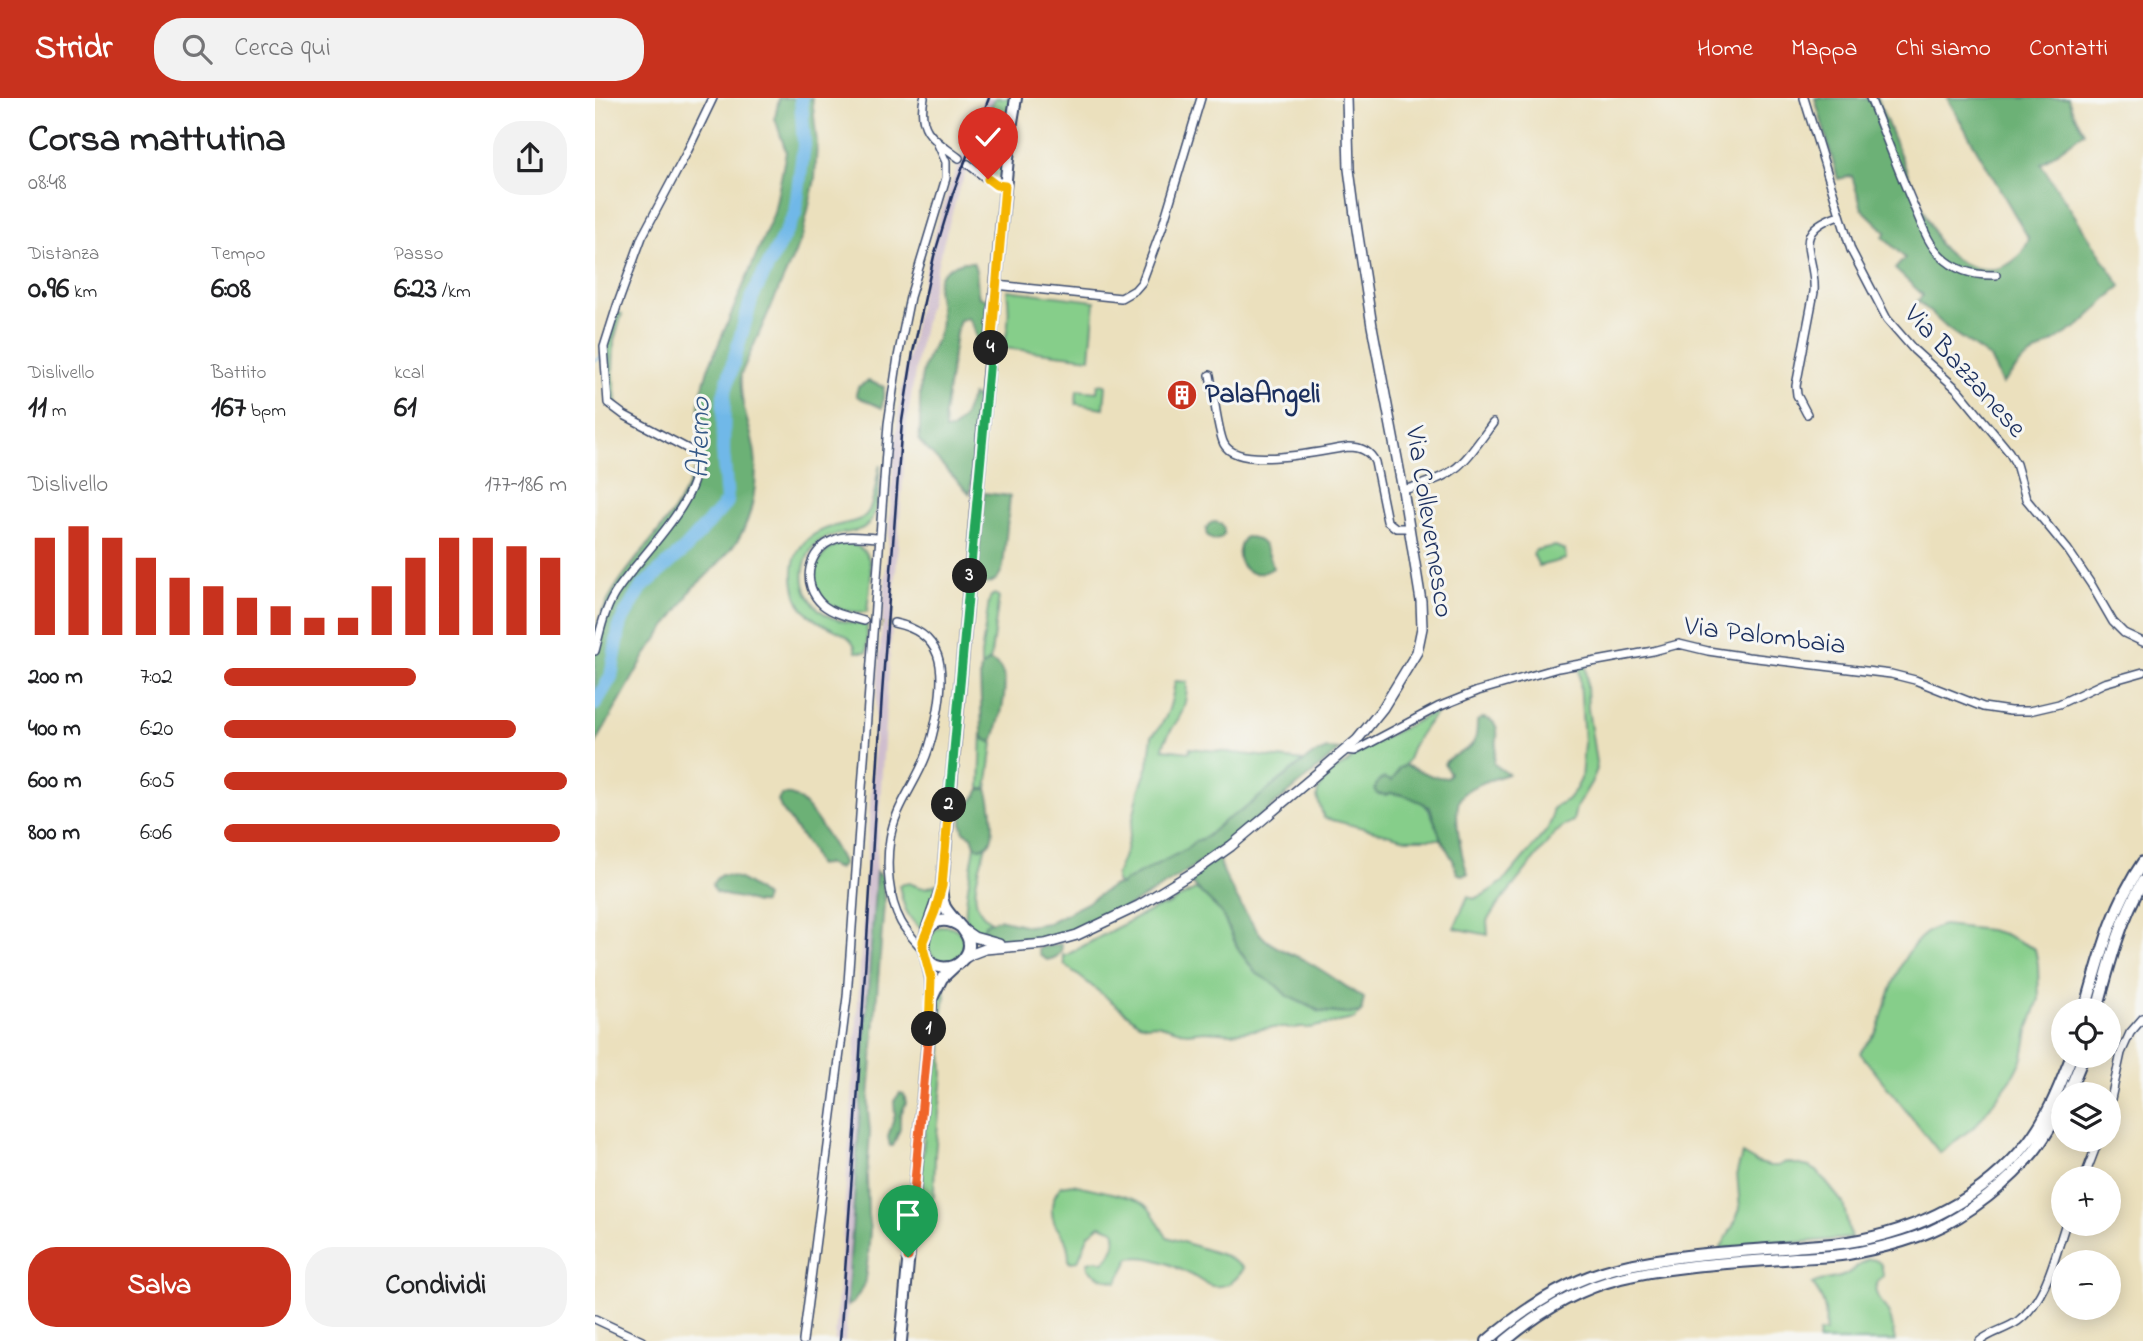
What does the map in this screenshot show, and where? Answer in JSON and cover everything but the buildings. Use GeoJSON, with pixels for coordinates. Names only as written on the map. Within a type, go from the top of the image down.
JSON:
{"type":"FeatureCollection","features":[{"type":"Feature","properties":{"kind":"main road"},"geometry":{"type":"LineString","coordinates":[[901,1341],[931,1006],[931,978],[923,941],[942,886],[1005,186],[1016,98]]}},
{"type":"Feature","properties":{"kind":"main road"},"geometry":{"type":"LineString","coordinates":[[2088,998],[2107,933],[2118,905],[2141,864]]}},
{"type":"Feature","properties":{"kind":"main road"},"geometry":{"type":"LineString","coordinates":[[2100,998],[2117,939],[2128,909],[2143,881]]}},
{"type":"Feature","properties":{"kind":"main road"},"geometry":{"type":"LineString","coordinates":[[931,1006],[940,982],[960,962],[969,945],[962,928],[944,905],[942,886]]}},
{"type":"Feature","properties":{"kind":"main road"},"geometry":{"type":"LineString","coordinates":[[926,933],[935,923],[942,921],[950,921],[962,928]]}},
{"type":"Feature","properties":{"kind":"main road"},"geometry":{"type":"LineString","coordinates":[[925,954],[938,966],[949,967],[960,962]]}},
{"type":"Feature","properties":{"kind":"main road"},"geometry":{"type":"LineString","coordinates":[[1487,1341],[1515,1317],[1554,1294],[1581,1280],[1615,1268],[1675,1257],[1847,1243],[1890,1233],[1931,1219],[1972,1196],[2029,1140],[2054,1100],[2067,1068]]}},
{"type":"Feature","properties":{"kind":"main road"},"geometry":{"type":"LineString","coordinates":[[1504,1341],[1562,1301],[1619,1278],[1674,1268],[1847,1254],[1932,1231],[2002,1185],[2035,1150],[2051,1124]]}},
{"type":"Feature","properties":{"kind":"street"},"geometry":{"type":"LineString","coordinates":[[595,651],[603,619],[615,593],[661,536],[690,491],[696,474],[695,454],[608,404],[604,347],[642,237],[713,98]]}},
{"type":"Feature","properties":{"kind":"street"},"geometry":{"type":"LineString","coordinates":[[924,98],[923,119],[933,138],[959,158]]}},
{"type":"Feature","properties":{"kind":"street"},"geometry":{"type":"LineString","coordinates":[[996,285],[1119,298],[1136,290],[1142,282],[1160,233],[1201,98]]}},
{"type":"Feature","properties":{"kind":"street","name":"Via Collevernesco"},"geometry":{"type":"LineString","coordinates":[[960,962],[985,949],[1045,944],[1077,935],[1169,888],[1220,854],[1346,750],[1368,728],[1410,667],[1420,644],[1422,608],[1356,223],[1349,162],[1347,98]]}},
{"type":"Feature","properties":{"kind":"street","name":"Via Bazzanese"},"geometry":{"type":"LineString","coordinates":[[1804,98],[1854,256],[1889,322],[1960,393],[2009,452],[2015,462],[2026,499],[2068,550],[2113,622],[2124,633],[2143,642]]}},
{"type":"Feature","properties":{"kind":"street"},"geometry":{"type":"LineString","coordinates":[[1870,98],[1933,247],[1959,269],[1976,274],[1996,275]]}},
{"type":"Feature","properties":{"kind":"street"},"geometry":{"type":"LineString","coordinates":[[803,1341],[848,997],[886,446],[898,357],[918,267],[945,182],[946,162],[929,144],[933,138]]}},
{"type":"Feature","properties":{"kind":"street"},"geometry":{"type":"LineString","coordinates":[[968,164],[992,183],[1005,186]]}},
{"type":"Feature","properties":{"kind":"street"},"geometry":{"type":"LineString","coordinates":[[1807,414],[1797,395],[1796,386],[1814,292],[1815,279],[1808,242],[1817,225],[1839,215]]}},
{"type":"Feature","properties":{"kind":"street"},"geometry":{"type":"LineString","coordinates":[[1210,375],[1222,439],[1230,451],[1241,456],[1259,458],[1349,447],[1364,450],[1375,462],[1387,521],[1396,528],[1409,528]]}},
{"type":"Feature","properties":{"kind":"street"},"geometry":{"type":"LineString","coordinates":[[1403,490],[1455,471],[1493,423]]}},
{"type":"Feature","properties":{"kind":"street"},"geometry":{"type":"LineString","coordinates":[[864,621],[832,611],[821,603],[810,585],[810,567],[818,551],[834,539],[879,538]]}},
{"type":"Feature","properties":{"kind":"street"},"geometry":{"type":"LineString","coordinates":[[894,623],[911,628],[929,642],[940,659],[942,675],[931,742],[919,772],[897,813],[890,843],[889,878],[892,897],[899,919],[925,954]]}},
{"type":"Feature","properties":{"kind":"street","name":"Via Palombaia"},"geometry":{"type":"LineString","coordinates":[[1346,750],[1355,751],[1438,707],[1487,688],[1550,670],[1679,644],[1748,657],[1891,674],[1915,680],[1983,707],[2010,710],[2029,711],[2059,704],[2104,683],[2143,671]]}},
{"type":"Feature","properties":{"kind":"street","name":"Via Collevernesco"},"geometry":{"type":"LineString","coordinates":[[962,928],[970,935],[983,940],[1015,946]]}},
{"type":"Feature","properties":{"kind":"street"},"geometry":{"type":"LineString","coordinates":[[905,929],[923,936],[926,933]]}},
{"type":"Feature","properties":{"kind":"street"},"geometry":{"type":"LineString","coordinates":[[2115,1082],[2127,1038],[2143,1018]]}},
{"type":"Feature","properties":{"kind":"street"},"geometry":{"type":"LineString","coordinates":[[1980,1341],[2016,1322],[2038,1299],[2061,1236]]}},
{"type":"Feature","properties":{"kind":"street"},"geometry":{"type":"LineString","coordinates":[[595,1319],[642,1341]]}},
{"type":"Feature","properties":{"kind":"shaded area"},"geometry":{"type":"Polygon","coordinates":[[[984,98],[994,98],[957,195],[939,258],[918,353],[907,421],[845,1341],[835,1341],[877,694],[901,394],[937,226],[984,98]]]}},
{"type":"Feature","properties":{"kind":"green space"},"geometry":{"type":"Polygon","coordinates":[[[779,98],[812,98],[817,143],[815,179],[802,237],[741,374],[743,406],[755,454],[756,475],[751,508],[736,543],[690,591],[645,656],[595,745],[595,635],[601,614],[611,595],[675,508],[696,467],[701,444],[700,401],[708,369],[774,213],[786,152],[775,118],[779,98]]]}},
{"type":"Feature","properties":{"kind":"green space"},"geometry":{"type":"Polygon","coordinates":[[[995,98],[1014,98],[1004,171],[999,177],[978,165],[996,122],[986,116],[995,98]]]}},
{"type":"Feature","properties":{"kind":"green space"},"geometry":{"type":"Polygon","coordinates":[[[1815,98],[1877,98],[1939,244],[1961,262],[1987,269],[2000,268],[2012,262],[2022,253],[2029,239],[1947,98],[2068,98],[2084,132],[2041,164],[2121,286],[2080,325],[2023,361],[2002,384],[1990,358],[1948,329],[1918,301],[1923,295],[1895,269],[1905,258],[1883,237],[1886,232],[1862,209],[1852,176],[1838,179],[1815,98]]]}},
{"type":"Feature","properties":{"kind":"green space"},"geometry":{"type":"Polygon","coordinates":[[[973,262],[979,297],[988,300],[984,356],[978,347],[971,322],[968,318],[960,320],[944,415],[945,430],[953,429],[963,418],[972,395],[979,399],[970,494],[919,441],[921,379],[924,365],[940,329],[938,281],[950,267],[973,262]]]}},
{"type":"Feature","properties":{"kind":"green space"},"geometry":{"type":"Polygon","coordinates":[[[1007,290],[1095,301],[1090,358],[1003,348],[1008,320],[1007,290]]]}},
{"type":"Feature","properties":{"kind":"green space"},"geometry":{"type":"Polygon","coordinates":[[[618,312],[622,314],[614,340],[613,369],[617,411],[610,406],[607,344],[618,312]]]}},
{"type":"Feature","properties":{"kind":"green space"},"geometry":{"type":"Polygon","coordinates":[[[868,381],[884,387],[882,408],[856,394],[858,387],[868,381]]]}},
{"type":"Feature","properties":{"kind":"green space"},"geometry":{"type":"Polygon","coordinates":[[[1098,384],[1106,385],[1104,408],[1076,404],[1077,390],[1097,392],[1098,384]]]}},
{"type":"Feature","properties":{"kind":"green space"},"geometry":{"type":"Polygon","coordinates":[[[880,465],[877,503],[869,523],[818,543],[810,551],[805,564],[803,580],[806,591],[819,609],[841,621],[867,625],[867,652],[856,652],[853,643],[846,636],[806,612],[794,586],[794,563],[802,545],[809,538],[827,528],[855,521],[865,515],[872,502],[880,465]]]}},
{"type":"Feature","properties":{"kind":"green space"},"geometry":{"type":"Polygon","coordinates":[[[984,493],[1010,496],[1003,567],[993,582],[976,584],[984,493]]]}},
{"type":"Feature","properties":{"kind":"green space"},"geometry":{"type":"Polygon","coordinates":[[[1215,522],[1221,525],[1224,531],[1221,537],[1215,540],[1209,537],[1206,531],[1209,525],[1215,522]]]}},
{"type":"Feature","properties":{"kind":"green space"},"geometry":{"type":"Polygon","coordinates":[[[1245,537],[1261,542],[1273,568],[1256,573],[1243,567],[1239,553],[1245,537]]]}},
{"type":"Feature","properties":{"kind":"green space"},"geometry":{"type":"Polygon","coordinates":[[[842,543],[855,545],[868,558],[871,578],[867,612],[846,611],[834,607],[818,592],[815,572],[818,563],[832,548],[842,543]]]}},
{"type":"Feature","properties":{"kind":"green space"},"geometry":{"type":"Polygon","coordinates":[[[1555,546],[1565,550],[1566,559],[1539,566],[1533,554],[1536,550],[1555,546]]]}},
{"type":"Feature","properties":{"kind":"green space"},"geometry":{"type":"Polygon","coordinates":[[[995,594],[999,597],[990,661],[981,668],[989,601],[995,594]]]}},
{"type":"Feature","properties":{"kind":"green space"},"geometry":{"type":"Polygon","coordinates":[[[990,661],[1001,670],[1005,687],[993,743],[983,738],[982,731],[980,675],[981,668],[990,661]]]}},
{"type":"Feature","properties":{"kind":"green space"},"geometry":{"type":"Polygon","coordinates":[[[1586,665],[1588,709],[1597,769],[1576,808],[1573,821],[1555,833],[1494,910],[1487,921],[1488,935],[1454,928],[1468,896],[1474,899],[1503,882],[1547,830],[1552,819],[1552,810],[1567,800],[1576,789],[1581,779],[1584,743],[1579,666],[1586,665]]]}},
{"type":"Feature","properties":{"kind":"green space"},"geometry":{"type":"Polygon","coordinates":[[[1175,681],[1187,682],[1185,701],[1163,749],[1189,752],[1190,748],[1304,761],[1206,837],[1120,885],[1116,882],[1116,875],[1126,850],[1139,791],[1148,766],[1152,736],[1168,711],[1175,681]]]}},
{"type":"Feature","properties":{"kind":"green space"},"geometry":{"type":"Polygon","coordinates":[[[1443,708],[1429,721],[1418,737],[1408,761],[1394,780],[1391,793],[1413,798],[1426,806],[1441,839],[1406,839],[1324,818],[1317,797],[1328,773],[1346,764],[1381,739],[1443,708]]]}},
{"type":"Feature","properties":{"kind":"green space"},"geometry":{"type":"Polygon","coordinates":[[[1482,718],[1490,720],[1497,729],[1494,764],[1508,774],[1472,787],[1459,801],[1458,833],[1468,874],[1461,875],[1457,873],[1441,839],[1430,808],[1404,795],[1377,794],[1375,789],[1378,781],[1384,778],[1392,781],[1399,768],[1405,765],[1432,776],[1447,778],[1450,773],[1444,764],[1473,744],[1477,721],[1482,718]]]}},
{"type":"Feature","properties":{"kind":"green space"},"geometry":{"type":"Polygon","coordinates":[[[982,731],[983,738],[993,743],[987,789],[980,789],[982,731]]]}},
{"type":"Feature","properties":{"kind":"green space"},"geometry":{"type":"Polygon","coordinates":[[[1327,749],[1340,750],[1228,842],[1169,883],[1137,901],[1084,927],[1044,940],[1007,941],[991,937],[983,931],[985,924],[999,919],[1028,926],[1048,923],[1087,903],[1112,886],[1120,885],[1206,837],[1312,755],[1327,749]]]}},
{"type":"Feature","properties":{"kind":"green space"},"geometry":{"type":"Polygon","coordinates":[[[980,789],[987,789],[993,824],[990,842],[980,848],[975,845],[972,836],[964,832],[962,820],[980,789]]]}},
{"type":"Feature","properties":{"kind":"green space"},"geometry":{"type":"Polygon","coordinates":[[[782,795],[791,795],[799,800],[814,816],[843,864],[838,869],[827,864],[817,865],[811,850],[781,808],[778,800],[782,795]]]}},
{"type":"Feature","properties":{"kind":"green space"},"geometry":{"type":"Polygon","coordinates":[[[975,845],[980,848],[986,845],[976,886],[978,906],[991,921],[985,924],[985,934],[970,927],[966,916],[975,845]]]}},
{"type":"Feature","properties":{"kind":"green space"},"geometry":{"type":"Polygon","coordinates":[[[1218,858],[1238,901],[1265,939],[1315,966],[1364,998],[1361,1012],[1347,1014],[1320,1011],[1287,996],[1276,985],[1256,973],[1239,950],[1221,912],[1187,879],[1218,858]]]}},
{"type":"Feature","properties":{"kind":"green space"},"geometry":{"type":"Polygon","coordinates":[[[876,872],[883,878],[884,904],[868,1111],[870,1132],[867,1177],[870,1230],[864,1286],[853,1303],[847,1306],[876,872]]]}},
{"type":"Feature","properties":{"kind":"green space"},"geometry":{"type":"Polygon","coordinates":[[[721,875],[734,877],[750,885],[765,897],[763,903],[716,892],[712,885],[721,875]]]}},
{"type":"Feature","properties":{"kind":"green space"},"geometry":{"type":"Polygon","coordinates":[[[909,883],[923,888],[936,884],[934,901],[923,930],[909,916],[902,899],[899,885],[909,883]]]}},
{"type":"Feature","properties":{"kind":"green space"},"geometry":{"type":"Polygon","coordinates":[[[1197,889],[1221,912],[1239,951],[1256,973],[1276,985],[1287,996],[1320,1012],[1361,1012],[1354,1019],[1309,1028],[1187,1033],[1157,1024],[1139,1023],[1065,965],[1063,955],[1197,889]]]}},
{"type":"Feature","properties":{"kind":"green space"},"geometry":{"type":"Polygon","coordinates":[[[1943,925],[1989,930],[2035,949],[2039,999],[2028,1030],[2023,1058],[2015,1074],[1976,1125],[1940,1153],[1860,1053],[1877,1030],[1894,980],[1906,956],[1922,937],[1943,925]]]}},
{"type":"Feature","properties":{"kind":"green space"},"geometry":{"type":"Polygon","coordinates":[[[946,926],[959,931],[964,944],[959,957],[946,962],[933,957],[928,944],[933,931],[946,926]]]}},
{"type":"Feature","properties":{"kind":"green space"},"geometry":{"type":"Polygon","coordinates":[[[1062,944],[1060,953],[1054,958],[1047,960],[1040,955],[1038,948],[1062,944]]]}},
{"type":"Feature","properties":{"kind":"green space"},"geometry":{"type":"Polygon","coordinates":[[[943,983],[943,1075],[934,1195],[929,1207],[917,1217],[935,1014],[943,983]]]}},
{"type":"Feature","properties":{"kind":"green space"},"geometry":{"type":"Polygon","coordinates":[[[900,1093],[904,1094],[906,1103],[900,1116],[900,1129],[893,1146],[890,1146],[888,1137],[895,1115],[894,1101],[900,1093]]]}},
{"type":"Feature","properties":{"kind":"green space"},"geometry":{"type":"Polygon","coordinates":[[[1742,1154],[1770,1166],[1786,1162],[1817,1171],[1843,1203],[1851,1238],[1720,1249],[1740,1209],[1737,1172],[1742,1154]]]}},
{"type":"Feature","properties":{"kind":"green space"},"geometry":{"type":"Polygon","coordinates":[[[1073,1184],[1138,1201],[1151,1211],[1167,1237],[1226,1256],[1244,1268],[1231,1282],[1223,1286],[1213,1286],[1179,1268],[1138,1257],[1130,1258],[1117,1282],[1109,1280],[1088,1269],[1088,1262],[1104,1262],[1114,1247],[1114,1230],[1100,1225],[1089,1234],[1078,1261],[1069,1262],[1066,1242],[1055,1224],[1052,1209],[1055,1195],[1061,1186],[1073,1184]]]}},
{"type":"Feature","properties":{"kind":"green space"},"geometry":{"type":"Polygon","coordinates":[[[1869,1259],[1876,1260],[1881,1266],[1883,1276],[1878,1282],[1876,1292],[1890,1317],[1895,1341],[1818,1341],[1819,1332],[1825,1332],[1825,1312],[1820,1295],[1812,1284],[1845,1275],[1869,1259]]]}},
{"type":"Feature","properties":{"kind":"waterway","name":"Aterno"},"geometry":{"type":"LineString","coordinates":[[595,704],[611,677],[620,624],[641,588],[686,548],[727,502],[723,450],[724,395],[752,297],[795,214],[804,145],[801,98]]}},
{"type":"Feature","properties":{"kind":"waterway"},"geometry":{"type":"LineString","coordinates":[[595,360],[601,357]]}},
{"type":"Feature","properties":{"kind":"tunnel"},"geometry":{"type":"LineString","coordinates":[[864,621],[894,623]]}},
{"type":"Feature","properties":{"kind":"railway"},"geometry":{"type":"LineString","coordinates":[[840,1341],[902,421],[913,352],[934,256],[953,193],[989,98]]}},
{"type":"Feature","properties":{"kind":"place","name":"PalaAngeli"},"geometry":{"type":"Point","coordinates":[1182,395]}},
{"type":"Feature","properties":{"kind":"route"},"geometry":{"type":"LineString","coordinates":[[908,1257],[931,1006],[931,978],[923,941],[942,886],[1005,186],[996,185],[988,179]]}}]}
